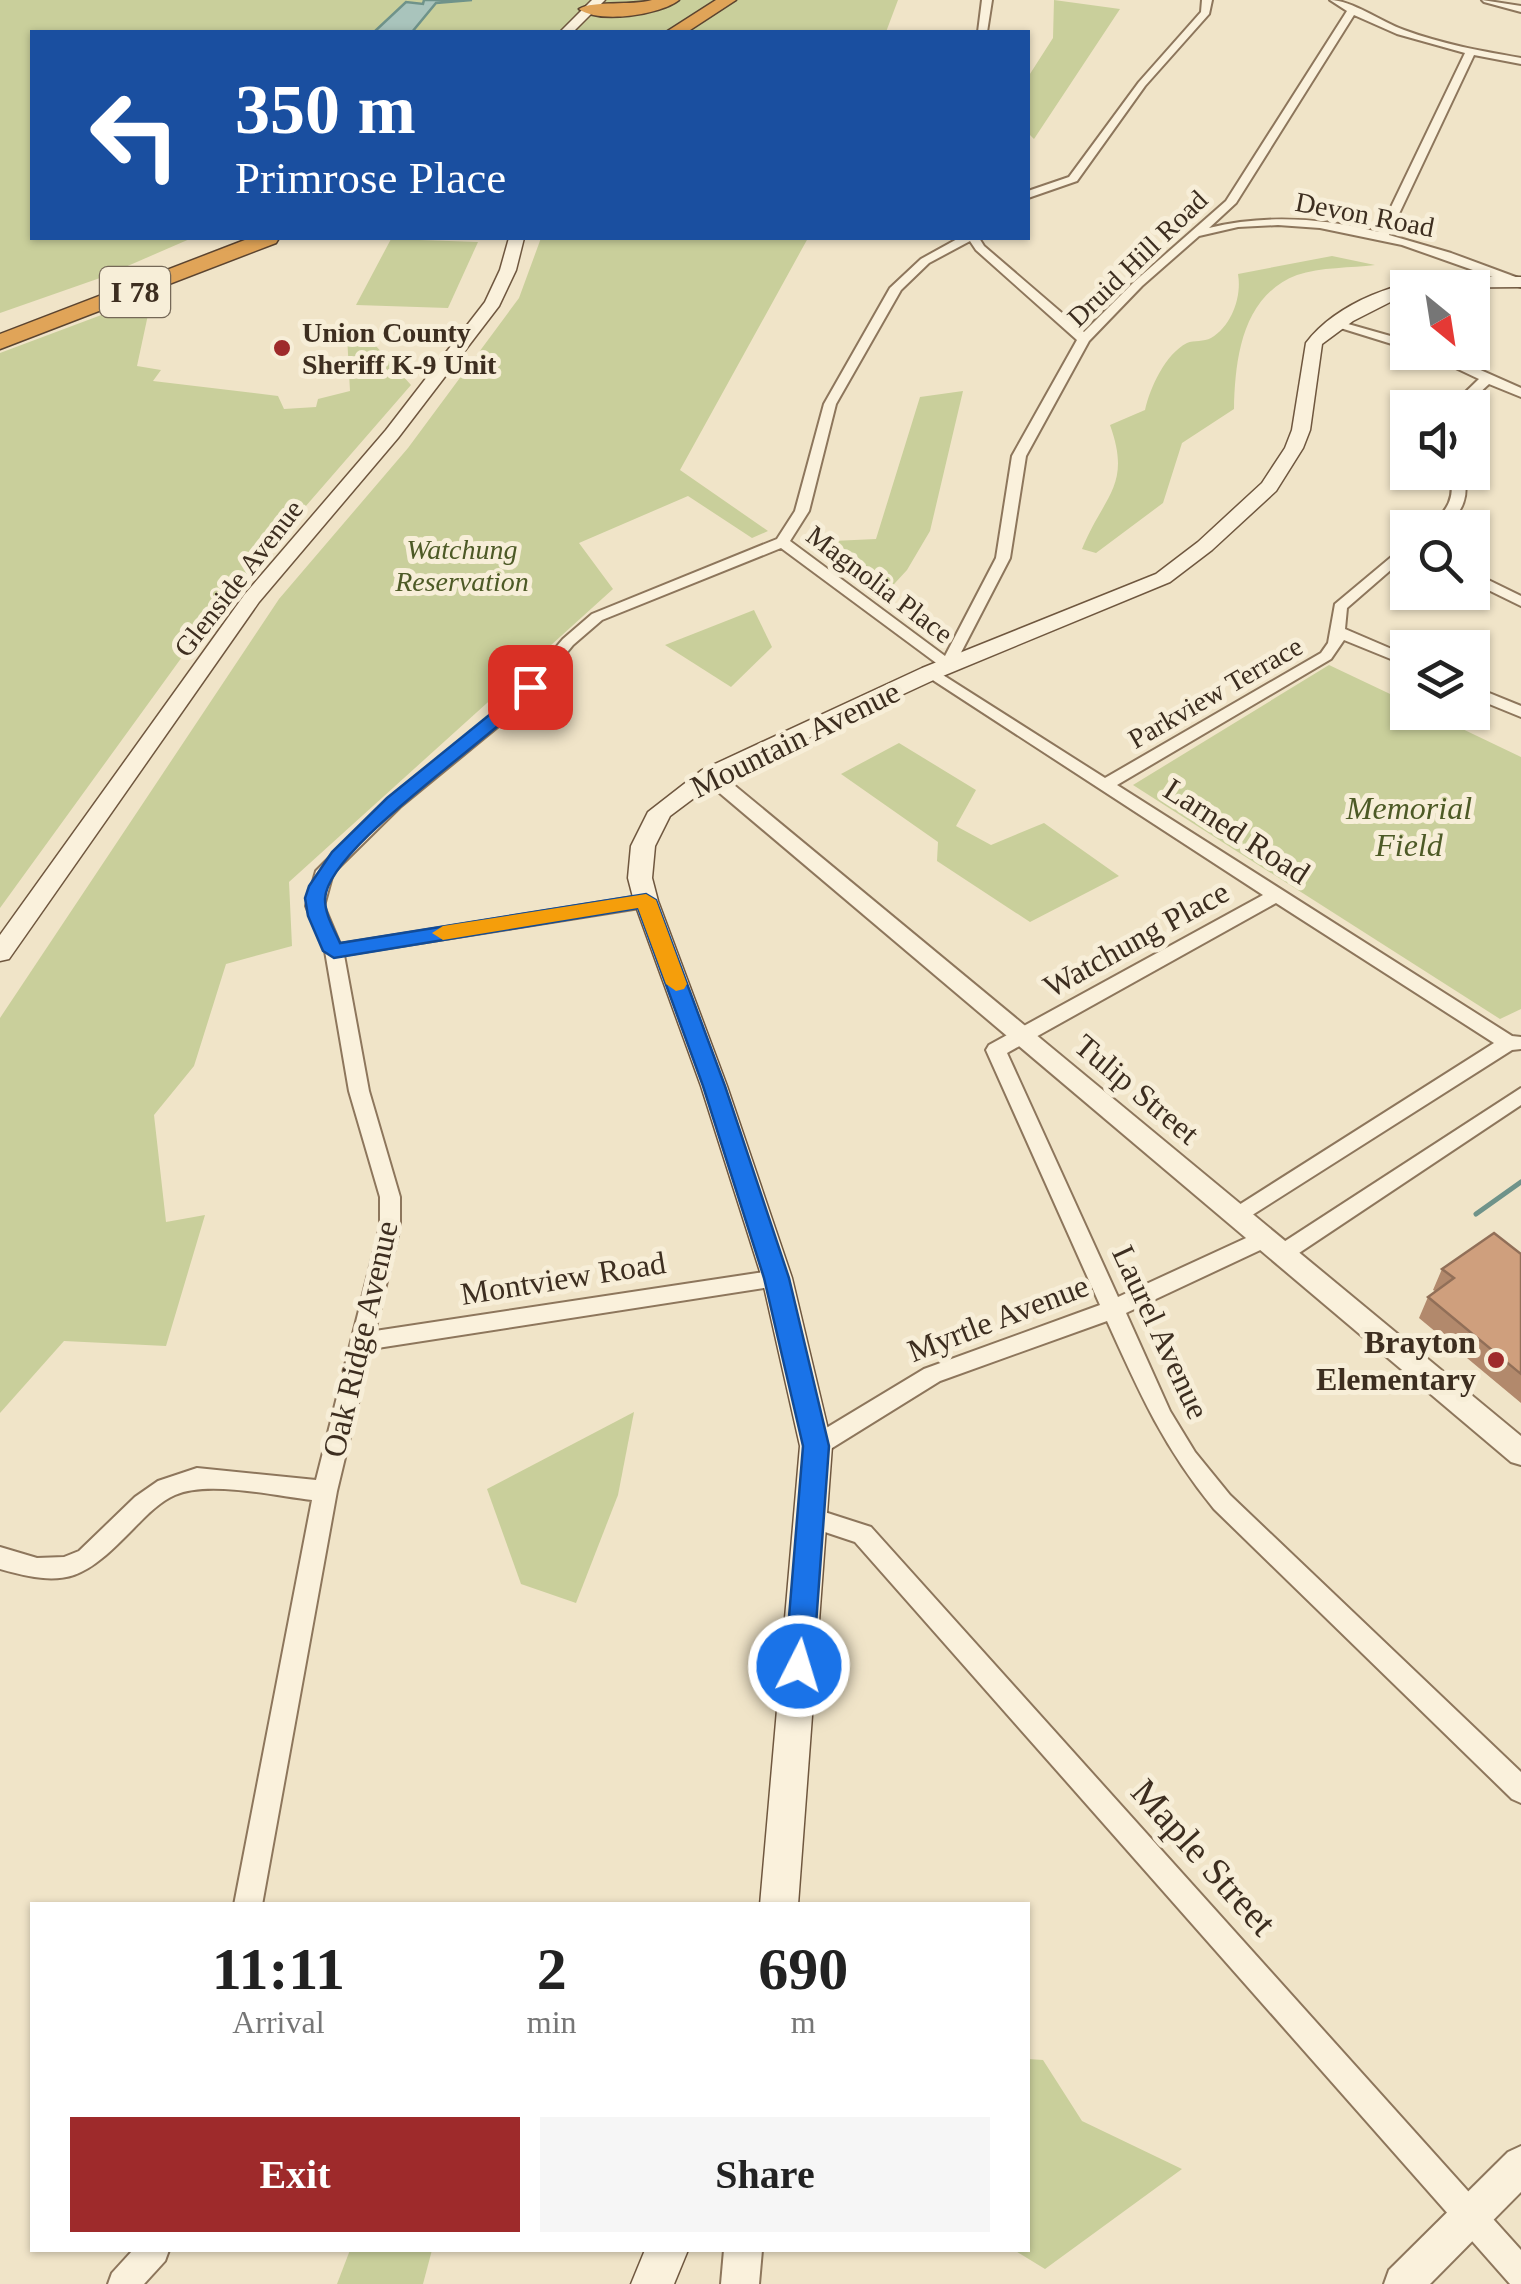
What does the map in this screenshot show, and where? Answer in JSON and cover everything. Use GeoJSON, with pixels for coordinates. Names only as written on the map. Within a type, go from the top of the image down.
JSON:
{"type":"FeatureCollection","features":[{"type":"Feature","properties":{"kind":"highway"},"geometry":{"type":"LineString","coordinates":[[594,4],[627,12],[671,0]]}},
{"type":"Feature","properties":{"kind":"highway"},"geometry":{"type":"LineString","coordinates":[[653,30],[704,0]]}},
{"type":"Feature","properties":{"kind":"highway"},"geometry":{"type":"LineString","coordinates":[[678,30],[728,0]]}},
{"type":"Feature","properties":{"kind":"highway"},"geometry":{"type":"LineString","coordinates":[[696,30],[740,0]]}},
{"type":"Feature","properties":{"kind":"highway","name":"I 78"},"geometry":{"type":"LineString","coordinates":[[0,326],[227,240]]}},
{"type":"Feature","properties":{"kind":"highway","name":"I 78"},"geometry":{"type":"LineString","coordinates":[[0,342],[263,240]]}},
{"type":"Feature","properties":{"kind":"main road"},"geometry":{"type":"LineString","coordinates":[[568,30],[594,4]]}},
{"type":"Feature","properties":{"kind":"main road","name":"Glenside Avenue"},"geometry":{"type":"LineString","coordinates":[[0,953],[252,598],[392,434],[493,303],[515,240]]}},
{"type":"Feature","properties":{"kind":"main road","name":"Mountain Avenue"},"geometry":{"type":"LineString","coordinates":[[779,1902],[816,1446],[776,1278],[714,1086],[646,900],[640,866],[650,826],[674,799],[710,775],[939,669],[1162,578],[1206,546],[1269,488],[1281,471],[1301,430],[1314,343],[1338,323],[1409,284],[1520,282]]}},
{"type":"Feature","properties":{"kind":"main road"},"geometry":{"type":"LineString","coordinates":[[652,2284],[666,2252]]}},
{"type":"Feature","properties":{"kind":"street"},"geometry":{"type":"LineString","coordinates":[[983,30],[986,0]]}},
{"type":"Feature","properties":{"kind":"street"},"geometry":{"type":"LineString","coordinates":[[1030,195],[1073,180],[1142,84],[1206,12],[1207,0]]}},
{"type":"Feature","properties":{"kind":"street"},"geometry":{"type":"LineString","coordinates":[[1335,0],[1352,11],[1471,52],[1521,62]]}},
{"type":"Feature","properties":{"kind":"street"},"geometry":{"type":"LineString","coordinates":[[1486,0],[1521,9]]}},
{"type":"Feature","properties":{"kind":"street","name":"Druid Hill Road"},"geometry":{"type":"LineString","coordinates":[[939,669],[1002,558],[1020,456],[1084,339],[1138,284],[1230,203],[1352,11]]}},
{"type":"Feature","properties":{"kind":"street"},"geometry":{"type":"LineString","coordinates":[[1382,238],[1471,52]]}},
{"type":"Feature","properties":{"kind":"street"},"geometry":{"type":"LineString","coordinates":[[1230,203],[1253,222]]}},
{"type":"Feature","properties":{"kind":"street","name":"Devon Road"},"geometry":{"type":"LineString","coordinates":[[1199,234],[1253,222],[1308,225],[1382,238],[1449,256],[1520,282]]}},
{"type":"Feature","properties":{"kind":"street"},"geometry":{"type":"LineString","coordinates":[[782,542],[802,511],[830,404],[896,288],[909,273],[951,246],[974,241],[1084,339]]}},
{"type":"Feature","properties":{"kind":"street"},"geometry":{"type":"LineString","coordinates":[[1338,323],[1390,339]]}},
{"type":"Feature","properties":{"kind":"street"},"geometry":{"type":"LineString","coordinates":[[1465,370],[1521,392]]}},
{"type":"Feature","properties":{"kind":"street"},"geometry":{"type":"LineString","coordinates":[[1475,390],[1486,380]]}},
{"type":"Feature","properties":{"kind":"street","name":"Magnolia Place"},"geometry":{"type":"LineString","coordinates":[[782,542],[939,669]]}},
{"type":"Feature","properties":{"kind":"street","name":"Oak Ridge Avenue"},"geometry":{"type":"LineString","coordinates":[[249,1902],[325,1491],[390,1226],[390,1196],[359,1092],[334,951],[315,906],[325,871],[394,802],[516,703],[580,629],[619,605],[782,542]]}},
{"type":"Feature","properties":{"kind":"street","name":"Parkview Terrace"},"geometry":{"type":"LineString","coordinates":[[1108,784],[1326,656],[1336,644],[1340,607],[1390,563]]}},
{"type":"Feature","properties":{"kind":"street"},"geometry":{"type":"LineString","coordinates":[[1490,586],[1521,602]]}},
{"type":"Feature","properties":{"kind":"street"},"geometry":{"type":"LineString","coordinates":[[1337,632],[1390,654]]}},
{"type":"Feature","properties":{"kind":"street","name":"Larned Road"},"geometry":{"type":"LineString","coordinates":[[939,669],[1108,784],[1514,1044]]}},
{"type":"Feature","properties":{"kind":"street"},"geometry":{"type":"LineString","coordinates":[[1490,699],[1521,712]]}},
{"type":"Feature","properties":{"kind":"street","name":"Tulip Street"},"geometry":{"type":"LineString","coordinates":[[710,775],[1521,1454]]}},
{"type":"Feature","properties":{"kind":"street","name":"Watchung Place"},"geometry":{"type":"LineString","coordinates":[[1022,1035],[1278,894]]}},
{"type":"Feature","properties":{"kind":"street"},"geometry":{"type":"LineString","coordinates":[[334,951],[646,900]]}},
{"type":"Feature","properties":{"kind":"street","name":"Laurel Avenue"},"geometry":{"type":"LineString","coordinates":[[1022,1035],[996,1050],[1161,1416],[1187,1458],[1222,1502],[1521,1790]]}},
{"type":"Feature","properties":{"kind":"street"},"geometry":{"type":"LineString","coordinates":[[1238,1216],[1514,1044]]}},
{"type":"Feature","properties":{"kind":"street","name":"Myrtle Avenue"},"geometry":{"type":"LineString","coordinates":[[816,1446],[932,1375],[1274,1246],[1521,1095]]}},
{"type":"Feature","properties":{"kind":"street","name":"Montview Road"},"geometry":{"type":"LineString","coordinates":[[360,1342],[776,1278]]}},
{"type":"Feature","properties":{"kind":"street"},"geometry":{"type":"LineString","coordinates":[[0,1558],[30,1570],[60,1569],[86,1561],[142,1500],[178,1481],[197,1478],[325,1491]]}},
{"type":"Feature","properties":{"kind":"street","name":"Maple Street"},"geometry":{"type":"LineString","coordinates":[[812,1518],[863,1534],[1521,2273]]}},
{"type":"Feature","properties":{"kind":"street"},"geometry":{"type":"LineString","coordinates":[[1403,2284],[1521,2165]]}},
{"type":"Feature","properties":{"kind":"street"},"geometry":{"type":"LineString","coordinates":[[124,2284],[152,2252]]}},
{"type":"Feature","properties":{"kind":"street"},"geometry":{"type":"LineString","coordinates":[[740,2284],[743,2252]]}},
{"type":"Feature","properties":{"kind":"green space"},"geometry":{"type":"Polygon","coordinates":[[[0,0],[898,0],[887,30],[30,30],[30,240],[187,240],[100,278],[0,313],[0,0]]]}},
{"type":"Feature","properties":{"kind":"green space"},"geometry":{"type":"Polygon","coordinates":[[[1054,0],[1120,9],[1034,139],[1030,135],[1030,74],[1053,38],[1054,0]]]}},
{"type":"Feature","properties":{"kind":"green space"},"geometry":{"type":"Polygon","coordinates":[[[390,240],[478,242],[448,308],[356,305],[390,240]]]}},
{"type":"Feature","properties":{"kind":"green space","name":"Watchung Reservation"},"geometry":{"type":"Polygon","coordinates":[[[540,240],[807,240],[680,470],[768,531],[752,538],[688,496],[579,543],[613,589],[289,882],[292,946],[226,964],[194,1066],[154,1115],[166,1222],[205,1215],[166,1346],[64,1341],[0,1413],[0,1018],[279,599],[408,448],[519,298],[540,240]]]}},
{"type":"Feature","properties":{"kind":"green space"},"geometry":{"type":"Polygon","coordinates":[[[1332,256],[1375,265],[1297,275],[1264,298],[1245,331],[1234,409],[1182,443],[1163,503],[1096,553],[1082,549],[1117,477],[1116,446],[1110,425],[1145,410],[1160,372],[1179,348],[1211,338],[1225,326],[1237,301],[1238,274],[1332,256]]]}},
{"type":"Feature","properties":{"kind":"green space"},"geometry":{"type":"Polygon","coordinates":[[[152,296],[137,366],[161,370],[153,381],[278,396],[284,409],[316,407],[318,399],[350,391],[347,335],[367,336],[411,385],[219,606],[0,908],[0,353],[152,296]]]}},
{"type":"Feature","properties":{"kind":"green space"},"geometry":{"type":"Polygon","coordinates":[[[963,391],[930,531],[907,570],[883,596],[811,542],[876,539],[920,397],[963,391]]]}},
{"type":"Feature","properties":{"kind":"green space"},"geometry":{"type":"Polygon","coordinates":[[[754,610],[772,647],[731,687],[665,645],[754,610]]]}},
{"type":"Feature","properties":{"kind":"green space","name":"Memorial Field"},"geometry":{"type":"Polygon","coordinates":[[[1329,665],[1390,694],[1390,730],[1465,730],[1521,757],[1521,1009],[1500,1019],[1133,785],[1329,665]]]}},
{"type":"Feature","properties":{"kind":"green space"},"geometry":{"type":"Polygon","coordinates":[[[899,743],[976,790],[956,826],[991,845],[1044,823],[1119,876],[1030,922],[937,861],[938,842],[841,774],[899,743]]]}},
{"type":"Feature","properties":{"kind":"green space"},"geometry":{"type":"Polygon","coordinates":[[[634,1412],[618,1495],[576,1603],[521,1584],[487,1489],[634,1412]]]}},
{"type":"Feature","properties":{"kind":"green space"},"geometry":{"type":"Polygon","coordinates":[[[1030,2059],[1043,2060],[1082,2121],[1182,2169],[1045,2269],[1017,2252],[1030,2252],[1030,2059]]]}},
{"type":"Feature","properties":{"kind":"green space"},"geometry":{"type":"Polygon","coordinates":[[[349,2252],[431,2252],[423,2284],[337,2284],[349,2252]]]}},
{"type":"Feature","properties":{"kind":"water"},"geometry":{"type":"Polygon","coordinates":[[[424,0],[472,0],[436,3],[414,30],[376,30],[406,2],[423,4],[424,0]]]}},
{"type":"Feature","properties":{"kind":"building","name":"Brayton Elementary"},"geometry":{"type":"Polygon","coordinates":[[[1494,1233],[1521,1254],[1521,1374],[1428,1297],[1454,1278],[1442,1269],[1494,1233]]]}},
{"type":"Feature","properties":{"kind":"waterway"},"geometry":{"type":"LineString","coordinates":[[1476,1214],[1521,1182]]}},
{"type":"Feature","properties":{"kind":"slow traffic"},"geometry":{"type":"LineString","coordinates":[[443,933],[646,900],[676,984]]}},
{"type":"Feature","properties":{"kind":"place","name":"Union County Sheriff K-9 Unit"},"geometry":{"type":"Point","coordinates":[282,348]}},
{"type":"Feature","properties":{"kind":"place","name":"Brayton Elementary"},"geometry":{"type":"Point","coordinates":[1496,1360]}},
{"type":"Feature","properties":{"kind":"route"},"geometry":{"type":"LineString","coordinates":[[530,687],[500,718],[394,802],[339,856],[325,871],[315,906],[334,951],[646,900],[714,1086],[776,1278],[816,1446],[799,1666]]}}]}
